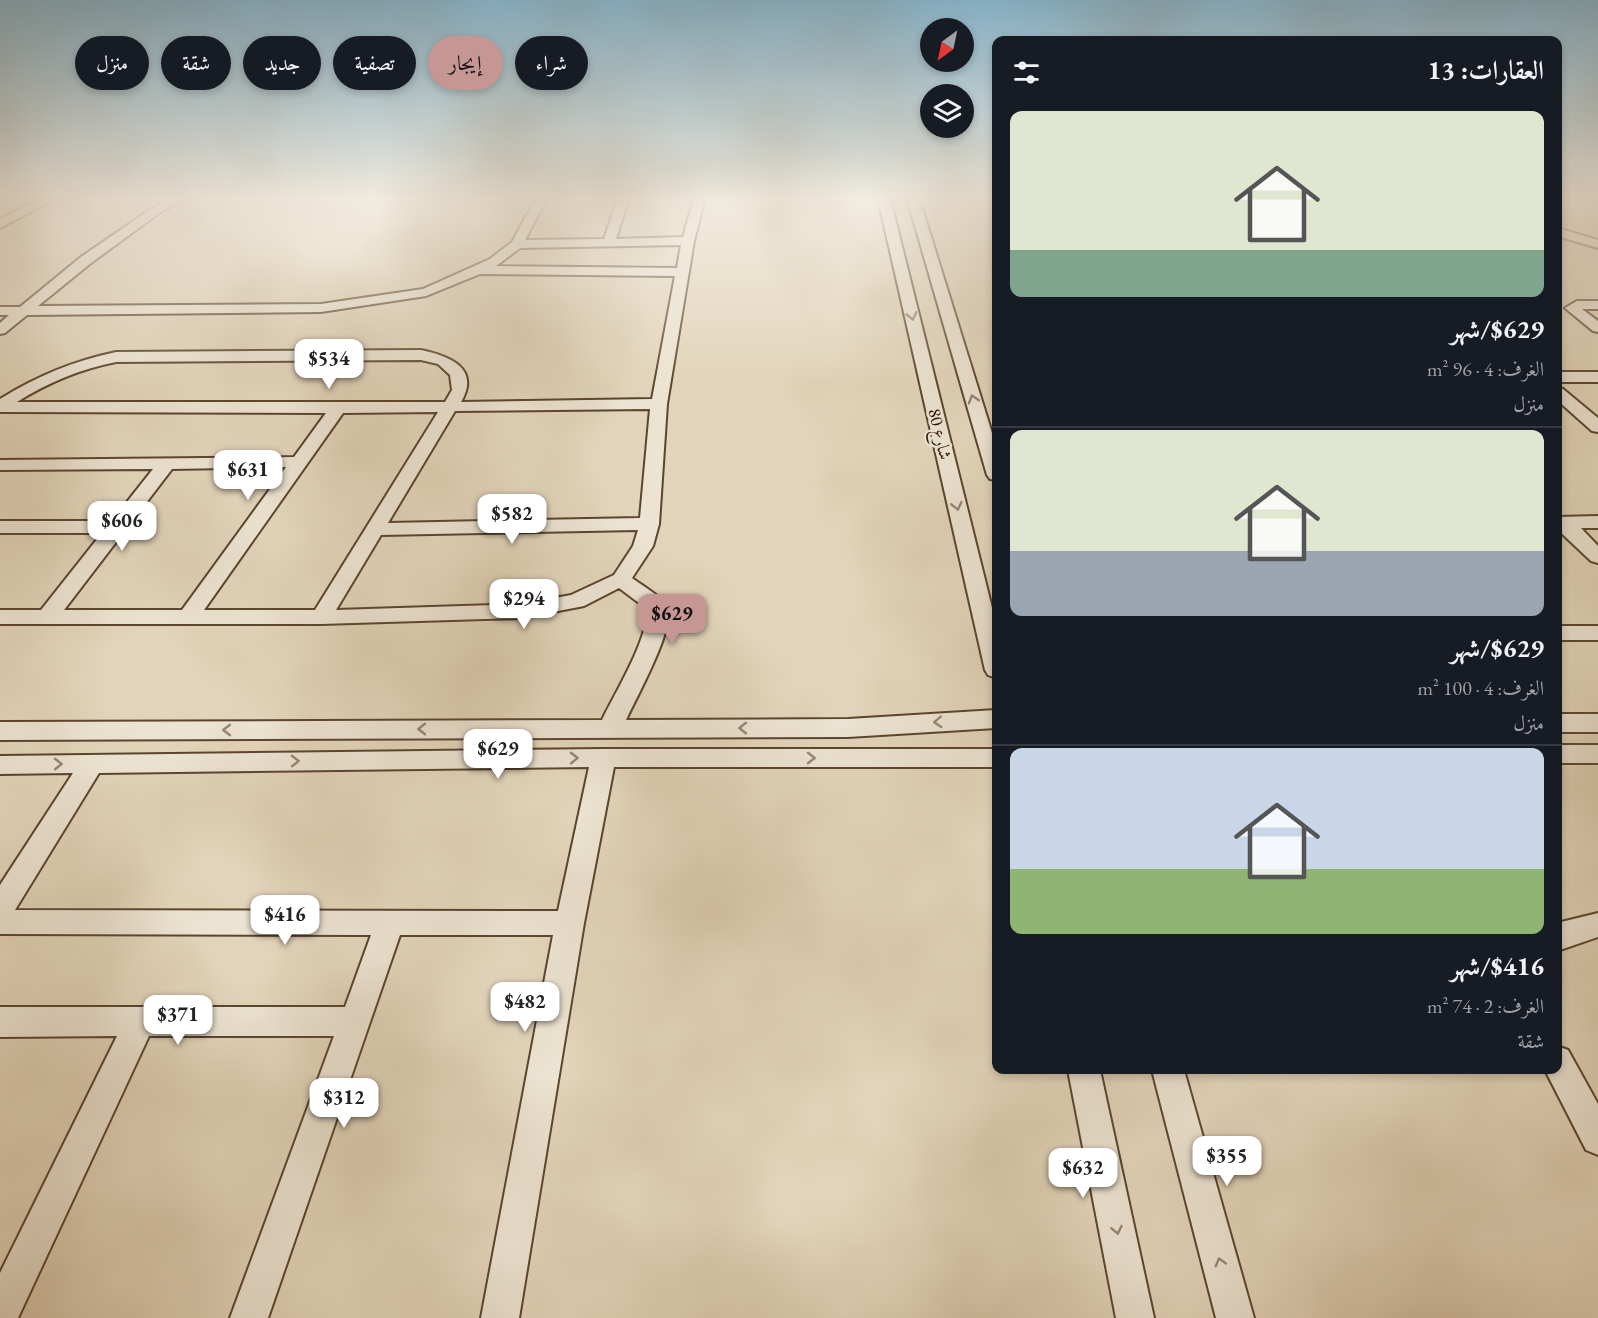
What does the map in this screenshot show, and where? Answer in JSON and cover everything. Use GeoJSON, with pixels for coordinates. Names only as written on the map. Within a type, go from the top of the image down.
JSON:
{"type":"FeatureCollection","features":[{"type":"Feature","properties":{"kind":"street"},"geometry":{"type":"LineString","coordinates":[[0,330],[88,260]]}},
{"type":"Feature","properties":{"kind":"street"},"geometry":{"type":"LineString","coordinates":[[0,301],[294,301],[366,295],[409,287],[443,277],[479,260]]}},
{"type":"Feature","properties":{"kind":"street"},"geometry":{"type":"LineString","coordinates":[[0,311],[321,308],[426,292],[497,260]]}},
{"type":"Feature","properties":{"kind":"street"},"geometry":{"type":"LineString","coordinates":[[0,617],[321,617],[522,611],[577,601],[621,579],[643,546],[649,524],[658,404],[685,260]]}},
{"type":"Feature","properties":{"kind":"street","name":"شارع 80"},"geometry":{"type":"LineString","coordinates":[[899,260],[992,653]]}},
{"type":"Feature","properties":{"kind":"street","name":"شارع 80"},"geometry":{"type":"LineString","coordinates":[[931,260],[992,462]]}},
{"type":"Feature","properties":{"kind":"street"},"geometry":{"type":"LineString","coordinates":[[478,270],[683,272]]}},
{"type":"Feature","properties":{"kind":"street"},"geometry":{"type":"LineString","coordinates":[[1598,305],[1577,305],[1572,308],[1598,328]]}},
{"type":"Feature","properties":{"kind":"street"},"geometry":{"type":"LineString","coordinates":[[0,407],[35,384],[57,374],[87,363],[116,357],[421,355],[436,358],[455,369],[461,381],[460,390],[321,617]]}},
{"type":"Feature","properties":{"kind":"street"},"geometry":{"type":"LineString","coordinates":[[1562,377],[1598,377]]}},
{"type":"Feature","properties":{"kind":"street"},"geometry":{"type":"LineString","coordinates":[[1562,396],[1598,427]]}},
{"type":"Feature","properties":{"kind":"street"},"geometry":{"type":"LineString","coordinates":[[0,407],[338,408],[658,404]]}},
{"type":"Feature","properties":{"kind":"street"},"geometry":{"type":"LineString","coordinates":[[188,617],[338,408]]}},
{"type":"Feature","properties":{"kind":"street"},"geometry":{"type":"LineString","coordinates":[[0,465],[299,462]]}},
{"type":"Feature","properties":{"kind":"street"},"geometry":{"type":"LineString","coordinates":[[47,617],[167,463]]}},
{"type":"Feature","properties":{"kind":"street"},"geometry":{"type":"LineString","coordinates":[[1562,523],[1598,522]]}},
{"type":"Feature","properties":{"kind":"street"},"geometry":{"type":"LineString","coordinates":[[374,529],[649,524]]}},
{"type":"Feature","properties":{"kind":"street"},"geometry":{"type":"LineString","coordinates":[[1562,524],[1598,557]]}},
{"type":"Feature","properties":{"kind":"street"},"geometry":{"type":"LineString","coordinates":[[0,527],[117,527]]}},
{"type":"Feature","properties":{"kind":"street"},"geometry":{"type":"LineString","coordinates":[[500,1318],[570,923],[606,743],[654,635],[658,618],[657,607],[621,579]]}},
{"type":"Feature","properties":{"kind":"street"},"geometry":{"type":"LineString","coordinates":[[1562,633],[1598,633]]}},
{"type":"Feature","properties":{"kind":"street"},"geometry":{"type":"LineString","coordinates":[[0,765],[92,764],[606,743],[992,719]]}},
{"type":"Feature","properties":{"kind":"street"},"geometry":{"type":"LineString","coordinates":[[1562,723],[1598,723]]}},
{"type":"Feature","properties":{"kind":"street"},"geometry":{"type":"LineString","coordinates":[[0,731],[606,743],[992,759]]}},
{"type":"Feature","properties":{"kind":"street"},"geometry":{"type":"LineString","coordinates":[[1562,754],[1598,754]]}},
{"type":"Feature","properties":{"kind":"street"},"geometry":{"type":"LineString","coordinates":[[0,909],[92,764]]}},
{"type":"Feature","properties":{"kind":"street"},"geometry":{"type":"LineString","coordinates":[[0,922],[570,923]]}},
{"type":"Feature","properties":{"kind":"street"},"geometry":{"type":"LineString","coordinates":[[249,1318],[390,923]]}},
{"type":"Feature","properties":{"kind":"street"},"geometry":{"type":"LineString","coordinates":[[1562,934],[1598,925]]}},
{"type":"Feature","properties":{"kind":"street"},"geometry":{"type":"LineString","coordinates":[[0,1022],[355,1021]]}},
{"type":"Feature","properties":{"kind":"street"},"geometry":{"type":"LineString","coordinates":[[0,1314],[140,1022]]}},
{"type":"Feature","properties":{"kind":"street"},"geometry":{"type":"LineString","coordinates":[[1562,1071],[1598,1138]]}},
{"type":"Feature","properties":{"kind":"street"},"geometry":{"type":"LineString","coordinates":[[1085,1074],[1135,1318]]}},
{"type":"Feature","properties":{"kind":"street"},"geometry":{"type":"LineString","coordinates":[[1169,1074],[1235,1318]]}}]}
